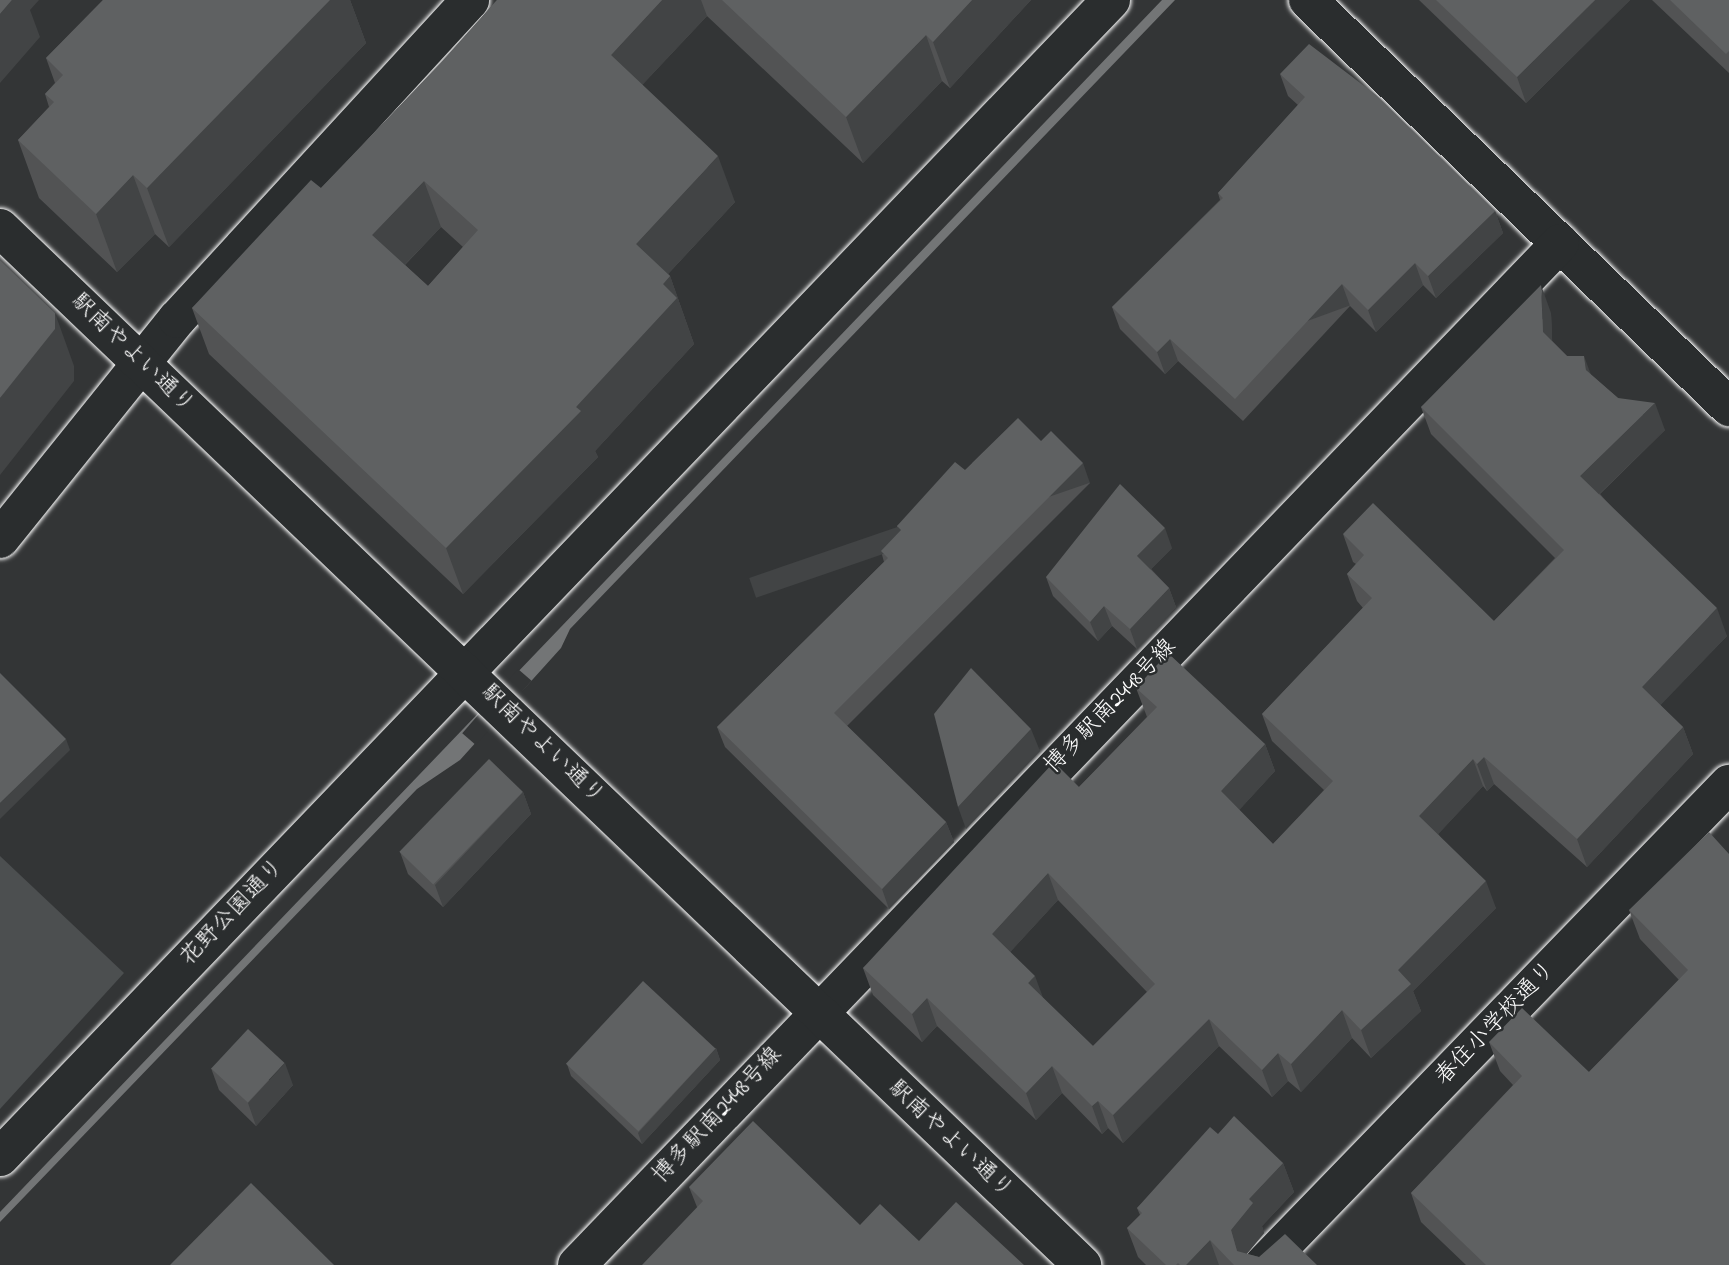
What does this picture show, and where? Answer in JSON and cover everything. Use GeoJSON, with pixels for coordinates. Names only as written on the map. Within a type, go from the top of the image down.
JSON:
{"type":"FeatureCollection","features":[{"type":"Feature","properties":{"kind":"street"},"geometry":{"type":"LineString","coordinates":[[0,539],[141,362],[470,0]]}},
{"type":"Feature","properties":{"kind":"street","name":"花野公園通り"},"geometry":{"type":"LineString","coordinates":[[0,1157],[464,669],[1111,0]]}},
{"type":"Feature","properties":{"kind":"street"},"geometry":{"type":"LineString","coordinates":[[1308,0],[1729,407]]}},
{"type":"Feature","properties":{"kind":"street","name":"駅南やよい通り"},"geometry":{"type":"LineString","coordinates":[[0,228],[464,669],[816,1013],[1082,1265]]}},
{"type":"Feature","properties":{"kind":"street","name":"博多駅南2448号線"},"geometry":{"type":"LineString","coordinates":[[577,1265],[816,1013],[1560,243]]}},
{"type":"Feature","properties":{"kind":"street","name":"春住小学校通り"},"geometry":{"type":"LineString","coordinates":[[1263,1265],[1729,784]]}},
{"type":"Feature","properties":{"kind":"shaded area"},"geometry":{"type":"Polygon","coordinates":[[[1162,0],[1175,0],[570,629],[561,648],[460,760],[417,789],[0,1222],[0,1212],[1162,0]]]}},
{"type":"Feature","properties":{"kind":"shaded area"},"geometry":{"type":"Polygon","coordinates":[[[0,856],[124,973],[0,1109],[0,856]]]}},
{"type":"Feature","properties":{"kind":"pier"},"geometry":{"type":"Polygon","coordinates":[[[518,669],[532,681],[476,745],[462,733],[518,669]]]}},
{"type":"Feature","properties":{"kind":"building"},"geometry":{"type":"Polygon","coordinates":[[[0,0],[12,0],[0,14],[0,0]]]}},
{"type":"Feature","properties":{"kind":"building"},"geometry":{"type":"Polygon","coordinates":[[[103,0],[330,0],[147,188],[133,175],[96,214],[18,140],[54,102],[45,94],[63,75],[46,58],[103,0]]]}},
{"type":"Feature","properties":{"kind":"building"},"geometry":{"type":"Polygon","coordinates":[[[497,0],[662,0],[611,55],[718,156],[636,244],[670,276],[663,284],[677,298],[576,407],[581,411],[446,548],[192,308],[311,180],[321,188],[441,63],[497,0]],[[424,181],[372,235],[428,286],[478,230],[424,181]]]}},
{"type":"Feature","properties":{"kind":"building"},"geometry":{"type":"Polygon","coordinates":[[[722,0],[972,0],[933,42],[926,35],[846,117],[722,0]]]}},
{"type":"Feature","properties":{"kind":"building"},"geometry":{"type":"Polygon","coordinates":[[[1436,0],[1595,0],[1517,77],[1436,0]]]}},
{"type":"Feature","properties":{"kind":"building"},"geometry":{"type":"Polygon","coordinates":[[[1670,0],[1729,0],[1729,51],[1726,54],[1670,0]]]}},
{"type":"Feature","properties":{"kind":"building"},"geometry":{"type":"Polygon","coordinates":[[[1309,44],[1376,95],[1495,211],[1428,276],[1415,263],[1368,310],[1342,284],[1235,399],[1170,339],[1157,352],[1112,307],[1223,198],[1218,193],[1305,97],[1280,74],[1309,44]]]}},
{"type":"Feature","properties":{"kind":"building"},"geometry":{"type":"Polygon","coordinates":[[[0,260],[55,313],[55,329],[0,398],[0,260]]]}},
{"type":"Feature","properties":{"kind":"building"},"geometry":{"type":"Polygon","coordinates":[[[1541,285],[1543,332],[1567,356],[1584,356],[1586,370],[1618,398],[1655,403],[1580,476],[1717,608],[1642,687],[1683,727],[1577,839],[1484,757],[1477,764],[1473,759],[1419,816],[1486,881],[1398,970],[1411,984],[1361,1030],[1342,1010],[1291,1064],[1278,1053],[1262,1070],[1209,1019],[1113,1115],[1098,1101],[1092,1106],[1052,1066],[1026,1093],[927,998],[912,1014],[863,968],[1054,762],[1079,787],[1157,707],[1136,688],[1168,653],[1265,744],[1221,791],[1273,844],[1333,781],[1262,714],[1372,598],[1347,574],[1364,555],[1343,534],[1373,503],[1494,621],[1564,550],[1421,407],[1541,285]],[[1048,873],[992,934],[1035,976],[1028,983],[1093,1046],[1155,984],[1048,873]]]}},
{"type":"Feature","properties":{"kind":"building"},"geometry":{"type":"Polygon","coordinates":[[[1018,418],[1041,441],[1051,431],[1083,463],[834,713],[946,822],[882,889],[717,727],[888,558],[881,551],[901,530],[897,526],[955,462],[965,470],[1018,418]]]}},
{"type":"Feature","properties":{"kind":"building"},"geometry":{"type":"Polygon","coordinates":[[[1120,484],[1165,528],[1137,556],[1169,588],[1130,629],[1104,606],[1090,622],[1046,577],[1120,484]]]}},
{"type":"Feature","properties":{"kind":"building"},"geometry":{"type":"Polygon","coordinates":[[[971,668],[1031,729],[958,807],[934,714],[971,668]]]}},
{"type":"Feature","properties":{"kind":"building"},"geometry":{"type":"Polygon","coordinates":[[[0,673],[66,739],[0,803],[0,673]]]}},
{"type":"Feature","properties":{"kind":"building"},"geometry":{"type":"Polygon","coordinates":[[[489,759],[523,792],[433,884],[399,852],[489,759]]]}},
{"type":"Feature","properties":{"kind":"building"},"geometry":{"type":"Polygon","coordinates":[[[1709,832],[1729,854],[1729,1265],[1486,1265],[1411,1193],[1522,1076],[1489,1042],[1522,1008],[1589,1072],[1688,970],[1629,910],[1709,832]]]}},
{"type":"Feature","properties":{"kind":"building"},"geometry":{"type":"Polygon","coordinates":[[[643,981],[715,1049],[638,1131],[566,1064],[643,981]]]}},
{"type":"Feature","properties":{"kind":"building"},"geometry":{"type":"Polygon","coordinates":[[[248,1029],[285,1063],[248,1103],[211,1068],[248,1029]]]}},
{"type":"Feature","properties":{"kind":"building"},"geometry":{"type":"Polygon","coordinates":[[[1234,1116],[1283,1163],[1249,1199],[1253,1203],[1231,1230],[1237,1251],[1259,1257],[1285,1234],[1317,1265],[1234,1265],[1210,1240],[1186,1265],[1166,1265],[1127,1228],[1142,1213],[1137,1208],[1210,1127],[1218,1134],[1234,1116]]]}},
{"type":"Feature","properties":{"kind":"building"},"geometry":{"type":"Polygon","coordinates":[[[753,1121],[860,1225],[880,1204],[919,1241],[956,1202],[1024,1265],[642,1265],[703,1201],[689,1187],[753,1121]]]}},
{"type":"Feature","properties":{"kind":"building"},"geometry":{"type":"Polygon","coordinates":[[[251,1183],[334,1265],[170,1265],[251,1183]]]}}]}
